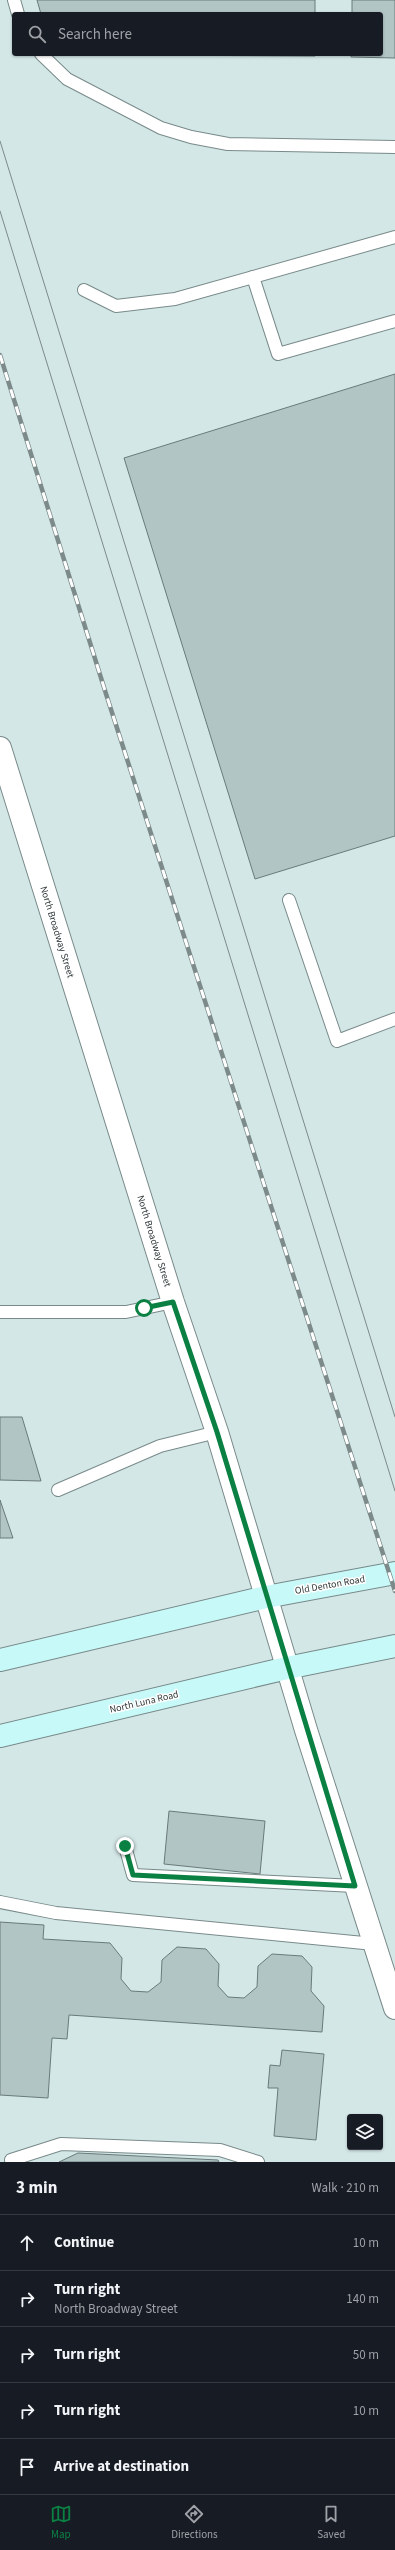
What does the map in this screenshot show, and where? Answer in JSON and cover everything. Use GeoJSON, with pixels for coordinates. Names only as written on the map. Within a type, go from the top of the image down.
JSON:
{"type":"FeatureCollection","features":[{"type":"Feature","properties":{"kind":"main road","name":"Old Denton Road"},"geometry":{"type":"LineString","coordinates":[[266,1596],[395,1573]]}},
{"type":"Feature","properties":{"kind":"main road"},"geometry":{"type":"LineString","coordinates":[[0,1660],[266,1596]]}},
{"type":"Feature","properties":{"kind":"main road"},"geometry":{"type":"LineString","coordinates":[[288,1668],[395,1646]]}},
{"type":"Feature","properties":{"kind":"main road","name":"North Luna Road"},"geometry":{"type":"LineString","coordinates":[[0,1736],[288,1668]]}},
{"type":"Feature","properties":{"kind":"street","name":"North Broadway Street"},"geometry":{"type":"LineString","coordinates":[[1,753],[173,1302],[217,1432],[355,1886],[395,2008]]}},
{"type":"Feature","properties":{"kind":"lane"},"geometry":{"type":"LineString","coordinates":[[14,0],[17,12]]}},
{"type":"Feature","properties":{"kind":"lane"},"geometry":{"type":"LineString","coordinates":[[43,56],[66,79],[161,128],[191,136],[228,144],[395,147]]}},
{"type":"Feature","properties":{"kind":"lane"},"geometry":{"type":"LineString","coordinates":[[84,290],[116,306],[175,299],[395,237]]}},
{"type":"Feature","properties":{"kind":"lane"},"geometry":{"type":"LineString","coordinates":[[253,277],[278,354],[395,322]]}},
{"type":"Feature","properties":{"kind":"lane"},"geometry":{"type":"LineString","coordinates":[[289,900],[337,1041],[395,1018]]}},
{"type":"Feature","properties":{"kind":"lane"},"geometry":{"type":"LineString","coordinates":[[0,1312],[126,1312],[173,1302]]}},
{"type":"Feature","properties":{"kind":"lane"},"geometry":{"type":"LineString","coordinates":[[58,1490],[160,1446],[217,1432]]}},
{"type":"Feature","properties":{"kind":"lane"},"geometry":{"type":"LineString","coordinates":[[125,1846],[133,1875],[355,1886]]}},
{"type":"Feature","properties":{"kind":"lane"},"geometry":{"type":"LineString","coordinates":[[0,1902],[56,1913],[374,1944]]}},
{"type":"Feature","properties":{"kind":"lane"},"geometry":{"type":"LineString","coordinates":[[7,2161],[61,2144],[220,2150],[258,2162]]}},
{"type":"Feature","properties":{"kind":"building"},"geometry":{"type":"Polygon","coordinates":[[[37,0],[315,0],[315,12],[40,12],[37,0]]]}},
{"type":"Feature","properties":{"kind":"building"},"geometry":{"type":"Polygon","coordinates":[[[352,0],[395,0],[395,58],[351,57],[383,56],[383,12],[352,12],[352,0]]]}},
{"type":"Feature","properties":{"kind":"building"},"geometry":{"type":"Polygon","coordinates":[[[395,374],[395,836],[255,879],[124,458],[395,374]]]}},
{"type":"Feature","properties":{"kind":"building"},"geometry":{"type":"Polygon","coordinates":[[[0,1417],[22,1417],[41,1481],[0,1480],[0,1417]]]}},
{"type":"Feature","properties":{"kind":"building"},"geometry":{"type":"Polygon","coordinates":[[[0,1500],[13,1538],[0,1538],[0,1500]]]}},
{"type":"Feature","properties":{"kind":"building"},"geometry":{"type":"Polygon","coordinates":[[[169,1811],[265,1821],[260,1874],[164,1864],[169,1811]]]}},
{"type":"Feature","properties":{"kind":"building"},"geometry":{"type":"Polygon","coordinates":[[[0,1922],[44,1925],[43,1939],[110,1943],[122,1958],[121,1979],[131,1991],[148,1992],[161,1982],[162,1960],[177,1947],[206,1949],[219,1964],[218,1986],[228,1997],[244,1998],[257,1987],[258,1966],[272,1954],[302,1956],[312,1967],[311,1991],[324,2006],[322,2032],[69,2015],[67,2039],[52,2038],[48,2098],[0,2095],[0,1922]]]}},
{"type":"Feature","properties":{"kind":"building"},"geometry":{"type":"Polygon","coordinates":[[[282,2050],[324,2054],[316,2140],[274,2136],[278,2088],[268,2088],[270,2065],[280,2066],[282,2050]]]}},
{"type":"Feature","properties":{"kind":"building"},"geometry":{"type":"Polygon","coordinates":[[[78,2153],[218,2160],[219,2162],[59,2162],[78,2153]]]}},
{"type":"Feature","properties":{"kind":"tram line"},"geometry":{"type":"LineString","coordinates":[[0,141],[395,1417]]}},
{"type":"Feature","properties":{"kind":"tram line"},"geometry":{"type":"LineString","coordinates":[[0,211],[395,1491]]}},
{"type":"Feature","properties":{"kind":"railway"},"geometry":{"type":"LineString","coordinates":[[0,355],[107,697],[395,1591]]}},
{"type":"Feature","properties":{"kind":"route"},"geometry":{"type":"LineString","coordinates":[[125,1846],[133,1875],[355,1886],[306,1730],[217,1432],[173,1302],[144,1308]]}}]}
